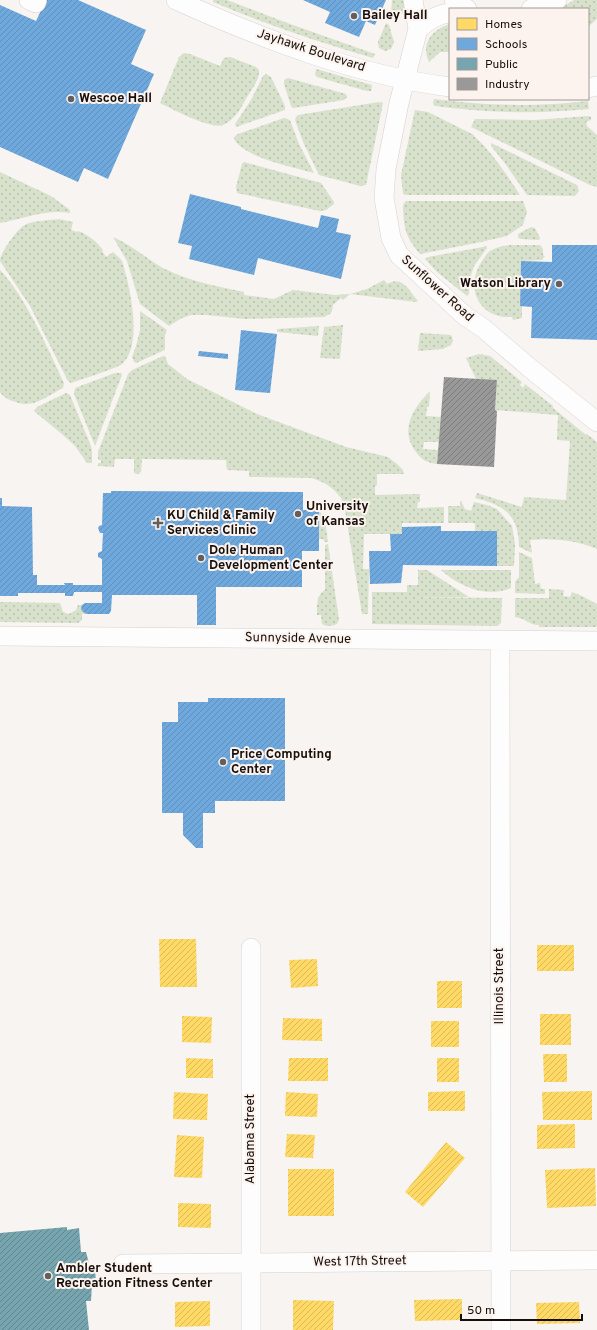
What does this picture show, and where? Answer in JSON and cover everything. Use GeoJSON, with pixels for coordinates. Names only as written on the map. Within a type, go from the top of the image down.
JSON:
{"type":"FeatureCollection","features":[{"type":"Feature","properties":{"kind":"street"},"geometry":{"type":"LineString","coordinates":[[29,0],[36,3],[37,0]]}},
{"type":"Feature","properties":{"kind":"street","name":"Jayhawk Boulevard"},"geometry":{"type":"LineString","coordinates":[[176,0],[240,28],[345,64],[405,79],[449,87]]}},
{"type":"Feature","properties":{"kind":"street"},"geometry":{"type":"LineString","coordinates":[[413,0],[418,29]]}},
{"type":"Feature","properties":{"kind":"street"},"geometry":{"type":"LineString","coordinates":[[454,0],[466,8]]}},
{"type":"Feature","properties":{"kind":"street"},"geometry":{"type":"LineString","coordinates":[[535,8],[544,6],[556,0]]}},
{"type":"Feature","properties":{"kind":"street"},"geometry":{"type":"LineString","coordinates":[[418,29],[428,20],[443,14],[449,14]]}},
{"type":"Feature","properties":{"kind":"street","name":"Sunflower Road"},"geometry":{"type":"LineString","coordinates":[[418,29],[405,79],[386,169],[384,198],[391,238],[398,255],[465,316],[483,328],[597,422]]}},
{"type":"Feature","properties":{"kind":"street","name":"Sunnyside Avenue"},"geometry":{"type":"LineString","coordinates":[[0,636],[597,641]]}},
{"type":"Feature","properties":{"kind":"street","name":"Illinois Street"},"geometry":{"type":"LineString","coordinates":[[500,641],[501,1330]]}},
{"type":"Feature","properties":{"kind":"street","name":"Alabama Street"},"geometry":{"type":"LineString","coordinates":[[251,948],[251,1330]]}},
{"type":"Feature","properties":{"kind":"street","name":"West 17th Street"},"geometry":{"type":"LineString","coordinates":[[123,1264],[597,1260]]}},
{"type":"Feature","properties":{"kind":"green space"},"geometry":{"type":"Polygon","coordinates":[[[213,0],[227,0],[375,54],[373,58],[312,39],[233,10],[213,2],[213,0]]]}},
{"type":"Feature","properties":{"kind":"green space"},"geometry":{"type":"Polygon","coordinates":[[[392,0],[409,0],[408,11],[401,14],[391,14],[392,0]]]}},
{"type":"Feature","properties":{"kind":"green space"},"geometry":{"type":"Polygon","coordinates":[[[574,0],[597,0],[597,19],[589,26],[589,8],[561,8],[574,0]]]}},
{"type":"Feature","properties":{"kind":"green space"},"geometry":{"type":"Polygon","coordinates":[[[386,23],[389,25],[394,42],[391,49],[385,51],[379,48],[378,42],[386,23]]]}},
{"type":"Feature","properties":{"kind":"green space"},"geometry":{"type":"Polygon","coordinates":[[[449,24],[449,52],[440,52],[429,62],[426,49],[427,43],[438,29],[449,24]]]}},
{"type":"Feature","properties":{"kind":"green space"},"geometry":{"type":"Polygon","coordinates":[[[184,53],[220,66],[224,58],[230,57],[256,67],[259,70],[257,80],[253,87],[237,113],[227,123],[218,126],[210,125],[160,103],[179,57],[184,53]]]}},
{"type":"Feature","properties":{"kind":"green space"},"geometry":{"type":"Polygon","coordinates":[[[316,69],[372,85],[371,91],[317,77],[315,75],[316,69]]]}},
{"type":"Feature","properties":{"kind":"green space"},"geometry":{"type":"Polygon","coordinates":[[[266,74],[271,77],[285,106],[285,110],[236,127],[235,124],[251,100],[263,76],[266,74]]]}},
{"type":"Feature","properties":{"kind":"green space"},"geometry":{"type":"Polygon","coordinates":[[[288,78],[346,94],[347,97],[344,100],[293,108],[284,84],[284,80],[288,78]]]}},
{"type":"Feature","properties":{"kind":"green space"},"geometry":{"type":"Polygon","coordinates":[[[434,99],[511,105],[588,101],[589,109],[551,112],[474,110],[435,106],[433,104],[434,99]]]}},
{"type":"Feature","properties":{"kind":"green space"},"geometry":{"type":"Polygon","coordinates":[[[379,102],[383,103],[366,185],[360,186],[319,175],[303,142],[295,120],[296,117],[298,115],[379,102]]]}},
{"type":"Feature","properties":{"kind":"green space"},"geometry":{"type":"Polygon","coordinates":[[[415,110],[428,112],[474,135],[493,157],[520,195],[403,194],[401,175],[415,110]]]}},
{"type":"Feature","properties":{"kind":"green space"},"geometry":{"type":"Polygon","coordinates":[[[591,117],[591,120],[586,122],[587,126],[597,135],[597,187],[590,185],[471,127],[475,119],[535,120],[591,117]]]}},
{"type":"Feature","properties":{"kind":"green space"},"geometry":{"type":"Polygon","coordinates":[[[284,118],[290,120],[299,144],[314,173],[282,165],[259,157],[240,146],[234,139],[238,134],[284,118]]]}},
{"type":"Feature","properties":{"kind":"green space"},"geometry":{"type":"Polygon","coordinates":[[[491,143],[577,185],[579,191],[575,196],[527,195],[491,146],[491,143]]]}},
{"type":"Feature","properties":{"kind":"green space"},"geometry":{"type":"Polygon","coordinates":[[[244,162],[321,183],[334,204],[326,210],[320,211],[237,193],[236,187],[242,164],[244,162]]]}},
{"type":"Feature","properties":{"kind":"green space"},"geometry":{"type":"Polygon","coordinates":[[[0,172],[51,196],[70,210],[70,213],[43,213],[0,223],[0,172]]]}},
{"type":"Feature","properties":{"kind":"green space"},"geometry":{"type":"Polygon","coordinates":[[[406,201],[523,201],[527,212],[523,225],[507,236],[420,254],[406,232],[403,206],[406,201]]]}},
{"type":"Feature","properties":{"kind":"green space"},"geometry":{"type":"Polygon","coordinates":[[[59,219],[73,222],[71,230],[86,234],[98,244],[106,257],[113,252],[121,260],[127,279],[134,323],[132,347],[128,357],[122,364],[107,371],[71,383],[68,381],[30,306],[0,261],[6,247],[22,227],[31,223],[59,219]]]}},
{"type":"Feature","properties":{"kind":"green space"},"geometry":{"type":"Polygon","coordinates":[[[531,227],[535,228],[540,238],[539,240],[520,239],[518,237],[518,234],[531,227]]]}},
{"type":"Feature","properties":{"kind":"green space"},"geometry":{"type":"Polygon","coordinates":[[[113,237],[173,273],[202,283],[244,292],[244,295],[274,299],[293,290],[335,295],[350,294],[343,300],[341,298],[333,305],[330,314],[324,317],[245,319],[191,315],[182,318],[169,326],[140,304],[127,261],[113,237]]]}},
{"type":"Feature","properties":{"kind":"green space"},"geometry":{"type":"Polygon","coordinates":[[[510,245],[540,245],[543,249],[543,255],[545,256],[542,260],[521,261],[520,306],[522,306],[522,318],[513,320],[512,317],[500,316],[491,313],[483,307],[478,300],[474,281],[477,271],[487,253],[496,248],[510,245]]]}},
{"type":"Feature","properties":{"kind":"green space"},"geometry":{"type":"Polygon","coordinates":[[[486,246],[487,248],[474,266],[471,275],[469,294],[467,296],[437,272],[425,259],[428,257],[486,246]]]}},
{"type":"Feature","properties":{"kind":"green space"},"geometry":{"type":"Polygon","coordinates":[[[0,270],[19,294],[44,339],[64,383],[63,388],[34,403],[22,404],[9,400],[0,392],[0,270]]]}},
{"type":"Feature","properties":{"kind":"green space"},"geometry":{"type":"Polygon","coordinates":[[[384,280],[387,284],[397,281],[405,285],[418,301],[350,294],[367,289],[384,280]]]}},
{"type":"Feature","properties":{"kind":"green space"},"geometry":{"type":"Polygon","coordinates":[[[140,311],[167,330],[165,335],[165,350],[136,363],[132,357],[140,330],[140,311]]]}},
{"type":"Feature","properties":{"kind":"green space"},"geometry":{"type":"Polygon","coordinates":[[[343,325],[340,359],[320,358],[324,327],[343,325]]]}},
{"type":"Feature","properties":{"kind":"green space"},"geometry":{"type":"Polygon","coordinates":[[[319,326],[318,336],[277,332],[277,329],[319,326]]]}},
{"type":"Feature","properties":{"kind":"green space"},"geometry":{"type":"Polygon","coordinates":[[[420,333],[450,335],[452,336],[453,341],[451,345],[443,349],[418,351],[420,333]]]}},
{"type":"Feature","properties":{"kind":"green space"},"geometry":{"type":"Polygon","coordinates":[[[479,354],[490,356],[522,382],[520,385],[523,388],[525,384],[586,435],[587,434],[597,442],[597,549],[564,540],[530,540],[532,553],[519,547],[516,527],[513,519],[508,513],[494,504],[475,498],[477,493],[522,507],[524,497],[566,500],[570,441],[557,440],[558,415],[495,410],[497,381],[476,379],[466,358],[479,354]]]}},
{"type":"Feature","properties":{"kind":"green space"},"geometry":{"type":"Polygon","coordinates":[[[165,356],[168,364],[187,379],[257,414],[346,447],[388,457],[403,470],[404,474],[377,474],[375,495],[420,494],[420,502],[418,502],[417,508],[444,507],[444,523],[402,523],[402,534],[364,534],[363,569],[369,569],[368,614],[362,614],[344,504],[339,495],[326,484],[311,478],[249,477],[249,471],[227,470],[226,460],[142,459],[141,472],[138,474],[134,473],[134,459],[115,459],[114,467],[98,466],[98,463],[101,463],[101,460],[98,460],[98,452],[128,374],[132,370],[165,356]]]}},
{"type":"Feature","properties":{"kind":"green space"},"geometry":{"type":"Polygon","coordinates":[[[115,373],[121,373],[122,375],[95,446],[74,394],[75,388],[115,373]]]}},
{"type":"Feature","properties":{"kind":"green space"},"geometry":{"type":"Polygon","coordinates":[[[430,391],[429,407],[427,407],[426,416],[441,417],[439,442],[424,442],[423,449],[438,450],[437,464],[428,462],[420,457],[411,444],[408,428],[410,420],[418,405],[430,391]]]}},
{"type":"Feature","properties":{"kind":"green space"},"geometry":{"type":"Polygon","coordinates":[[[66,393],[70,395],[91,446],[92,463],[87,463],[75,446],[34,411],[37,407],[66,393]]]}},
{"type":"Feature","properties":{"kind":"green space"},"geometry":{"type":"Polygon","coordinates":[[[461,501],[465,509],[471,511],[474,502],[497,509],[512,526],[515,544],[514,566],[497,566],[497,531],[475,531],[475,523],[448,523],[448,506],[460,506],[461,501]]]}},
{"type":"Feature","properties":{"kind":"green space"},"geometry":{"type":"Polygon","coordinates":[[[319,510],[325,520],[328,542],[325,542],[323,539],[319,539],[319,510]]]}},
{"type":"Feature","properties":{"kind":"green space"},"geometry":{"type":"Polygon","coordinates":[[[328,544],[339,620],[337,624],[325,626],[322,624],[321,615],[317,615],[317,604],[320,595],[325,590],[325,545],[328,544]]]}},
{"type":"Feature","properties":{"kind":"green space"},"geometry":{"type":"Polygon","coordinates":[[[519,552],[532,558],[535,584],[540,583],[541,589],[545,589],[545,594],[515,593],[515,582],[519,577],[519,552]]]}},
{"type":"Feature","properties":{"kind":"green space"},"geometry":{"type":"Polygon","coordinates":[[[418,570],[427,570],[469,597],[407,597],[502,598],[501,623],[497,626],[372,624],[372,592],[407,592],[407,585],[418,585],[418,570]]]}},
{"type":"Feature","properties":{"kind":"green space"},"geometry":{"type":"Polygon","coordinates":[[[441,570],[511,570],[511,588],[492,592],[474,589],[456,581],[441,570]]]}},
{"type":"Feature","properties":{"kind":"green space"},"geometry":{"type":"Polygon","coordinates":[[[549,589],[564,590],[563,596],[570,597],[572,592],[597,604],[597,627],[539,627],[539,625],[532,624],[515,617],[515,598],[549,598],[549,589]]]}},
{"type":"Feature","properties":{"kind":"green space"},"geometry":{"type":"Polygon","coordinates":[[[0,602],[60,603],[63,612],[69,614],[76,610],[78,605],[82,605],[82,610],[87,614],[82,614],[82,620],[78,623],[0,622],[0,602]]]}},
{"type":"Feature","properties":{"kind":"building: Homes"},"geometry":{"type":"Polygon","coordinates":[[[159,939],[196,939],[197,987],[160,987],[159,939]]]}},
{"type":"Feature","properties":{"kind":"building: Homes"},"geometry":{"type":"Polygon","coordinates":[[[537,945],[574,945],[574,971],[537,971],[537,945]]]}},
{"type":"Feature","properties":{"kind":"building: Homes"},"geometry":{"type":"Polygon","coordinates":[[[317,959],[318,986],[291,988],[289,960],[317,959]]]}},
{"type":"Feature","properties":{"kind":"building: Homes"},"geometry":{"type":"Polygon","coordinates":[[[437,981],[462,981],[462,1008],[437,1008],[437,981]]]}},
{"type":"Feature","properties":{"kind":"building: Homes"},"geometry":{"type":"Polygon","coordinates":[[[540,1014],[571,1014],[571,1045],[540,1045],[540,1014]]]}},
{"type":"Feature","properties":{"kind":"building: Homes"},"geometry":{"type":"Polygon","coordinates":[[[182,1016],[212,1017],[211,1043],[182,1042],[182,1016]]]}},
{"type":"Feature","properties":{"kind":"building: Homes"},"geometry":{"type":"Polygon","coordinates":[[[283,1018],[322,1019],[322,1041],[282,1040],[283,1018]]]}},
{"type":"Feature","properties":{"kind":"building: Homes"},"geometry":{"type":"Polygon","coordinates":[[[431,1021],[459,1021],[459,1047],[431,1047],[431,1021]]]}},
{"type":"Feature","properties":{"kind":"building: Homes"},"geometry":{"type":"Polygon","coordinates":[[[543,1054],[567,1054],[567,1082],[544,1082],[543,1054]]]}},
{"type":"Feature","properties":{"kind":"building: Homes"},"geometry":{"type":"Polygon","coordinates":[[[186,1058],[213,1059],[213,1078],[186,1078],[186,1058]]]}},
{"type":"Feature","properties":{"kind":"building: Homes"},"geometry":{"type":"Polygon","coordinates":[[[289,1058],[328,1058],[328,1081],[288,1081],[289,1058]]]}},
{"type":"Feature","properties":{"kind":"building: Homes"},"geometry":{"type":"Polygon","coordinates":[[[437,1058],[459,1058],[459,1082],[437,1082],[437,1058]]]}},
{"type":"Feature","properties":{"kind":"building: Homes"},"geometry":{"type":"Polygon","coordinates":[[[465,1091],[465,1111],[428,1111],[428,1092],[465,1091]]]}},
{"type":"Feature","properties":{"kind":"building: Homes"},"geometry":{"type":"Polygon","coordinates":[[[592,1091],[592,1120],[543,1120],[542,1092],[592,1091]]]}},
{"type":"Feature","properties":{"kind":"building: Homes"},"geometry":{"type":"Polygon","coordinates":[[[174,1092],[208,1094],[207,1120],[173,1119],[174,1092]]]}},
{"type":"Feature","properties":{"kind":"building: Homes"},"geometry":{"type":"Polygon","coordinates":[[[286,1092],[318,1094],[317,1117],[285,1116],[286,1092]]]}},
{"type":"Feature","properties":{"kind":"building: Homes"},"geometry":{"type":"Polygon","coordinates":[[[575,1124],[575,1148],[537,1149],[537,1125],[575,1124]]]}},
{"type":"Feature","properties":{"kind":"building: Homes"},"geometry":{"type":"Polygon","coordinates":[[[287,1134],[315,1135],[313,1158],[285,1157],[287,1134]]]}},
{"type":"Feature","properties":{"kind":"building: Homes"},"geometry":{"type":"Polygon","coordinates":[[[177,1135],[204,1137],[202,1178],[174,1177],[177,1135]]]}},
{"type":"Feature","properties":{"kind":"building: Homes"},"geometry":{"type":"Polygon","coordinates":[[[446,1142],[465,1158],[423,1207],[405,1192],[446,1142]]]}},
{"type":"Feature","properties":{"kind":"building: Homes"},"geometry":{"type":"Polygon","coordinates":[[[595,1168],[596,1206],[547,1208],[545,1170],[595,1168]]]}},
{"type":"Feature","properties":{"kind":"building: Homes"},"geometry":{"type":"Polygon","coordinates":[[[288,1169],[334,1169],[334,1216],[288,1216],[288,1169]]]}},
{"type":"Feature","properties":{"kind":"building: Homes"},"geometry":{"type":"Polygon","coordinates":[[[178,1203],[211,1204],[211,1228],[178,1227],[178,1203]]]}},
{"type":"Feature","properties":{"kind":"building: Homes"},"geometry":{"type":"Polygon","coordinates":[[[462,1299],[462,1320],[415,1321],[414,1300],[462,1299]]]}},
{"type":"Feature","properties":{"kind":"building: Homes"},"geometry":{"type":"Polygon","coordinates":[[[293,1300],[334,1301],[333,1330],[293,1330],[293,1300]]]}},
{"type":"Feature","properties":{"kind":"building: Homes"},"geometry":{"type":"Polygon","coordinates":[[[210,1301],[210,1326],[175,1327],[175,1302],[210,1301]]]}},
{"type":"Feature","properties":{"kind":"building: Homes"},"geometry":{"type":"Polygon","coordinates":[[[579,1302],[580,1323],[537,1324],[536,1303],[579,1302]]]}},
{"type":"Feature","properties":{"kind":"building: Schools","name":"Wescoe Hall"},"geometry":{"type":"Polygon","coordinates":[[[46,0],[78,0],[146,30],[131,64],[154,74],[108,179],[84,168],[78,182],[0,147],[0,5],[36,21],[46,0]]]}},
{"type":"Feature","properties":{"kind":"building: Schools","name":"Bailey Hall"},"geometry":{"type":"Polygon","coordinates":[[[303,0],[386,0],[375,25],[366,21],[359,37],[325,23],[330,12],[303,0]]]}},
{"type":"Feature","properties":{"kind":"building: Schools"},"geometry":{"type":"Polygon","coordinates":[[[190,194],[241,207],[241,209],[318,228],[321,215],[339,219],[336,232],[351,235],[341,279],[258,258],[254,275],[189,259],[192,246],[178,243],[190,194]]]}},
{"type":"Feature","properties":{"kind":"building: Schools","name":"Watson Library"},"geometry":{"type":"Polygon","coordinates":[[[552,245],[597,245],[597,340],[531,338],[532,307],[520,306],[521,261],[552,262],[552,245]]]}},
{"type":"Feature","properties":{"kind":"building: Schools"},"geometry":{"type":"Polygon","coordinates":[[[241,330],[277,334],[270,393],[235,390],[241,330]]]}},
{"type":"Feature","properties":{"kind":"building: Schools"},"geometry":{"type":"Polygon","coordinates":[[[199,351],[228,354],[228,359],[198,356],[199,351]]]}},
{"type":"Feature","properties":{"kind":"building: Schools","name":"Dole Human Development Center"},"geometry":{"type":"Polygon","coordinates":[[[111,491],[303,492],[303,510],[319,510],[319,551],[302,551],[302,587],[216,587],[216,625],[197,625],[197,595],[112,595],[111,611],[109,614],[87,614],[83,612],[81,608],[85,603],[102,603],[102,592],[74,592],[73,596],[65,596],[65,593],[18,593],[18,596],[0,596],[0,498],[2,498],[2,506],[32,507],[33,575],[37,575],[37,585],[65,585],[64,583],[73,583],[73,585],[102,585],[102,559],[98,557],[98,553],[102,551],[103,533],[100,533],[98,528],[102,525],[103,493],[111,493],[111,491]]]}},
{"type":"Feature","properties":{"kind":"building: Schools"},"geometry":{"type":"Polygon","coordinates":[[[441,526],[441,531],[497,531],[497,566],[403,565],[401,583],[370,584],[369,551],[391,551],[390,534],[402,534],[402,527],[441,526]]]}},
{"type":"Feature","properties":{"kind":"building: Schools","name":"Price Computing Center"},"geometry":{"type":"Polygon","coordinates":[[[208,698],[285,698],[285,801],[215,801],[215,813],[203,813],[203,848],[196,848],[183,835],[183,813],[162,813],[162,722],[178,722],[178,702],[208,702],[208,698]]]}},
{"type":"Feature","properties":{"kind":"building: Public","name":"Ambler Student Recreation Fitness Center"},"geometry":{"type":"Polygon","coordinates":[[[67,1227],[67,1230],[79,1228],[81,1252],[86,1252],[90,1267],[95,1267],[96,1284],[92,1284],[91,1301],[86,1301],[89,1330],[0,1330],[0,1233],[67,1227]]]}},
{"type":"Feature","properties":{"kind":"building: Industry"},"geometry":{"type":"Polygon","coordinates":[[[444,377],[497,380],[494,467],[437,464],[444,377]]]}},
{"type":"Feature","properties":{"kind":"place","name":"Bailey Hall"},"geometry":{"type":"Point","coordinates":[354,16]}},
{"type":"Feature","properties":{"kind":"place","name":"Wescoe Hall"},"geometry":{"type":"Point","coordinates":[71,99]}},
{"type":"Feature","properties":{"kind":"place","name":"Watson Library"},"geometry":{"type":"Point","coordinates":[559,284]}},
{"type":"Feature","properties":{"kind":"place","name":"University of Kansas"},"geometry":{"type":"Point","coordinates":[298,514]}},
{"type":"Feature","properties":{"kind":"place","name":"KU Child & Family Services Clinic"},"geometry":{"type":"Point","coordinates":[158,523]}},
{"type":"Feature","properties":{"kind":"place","name":"Dole Human Development Center"},"geometry":{"type":"Point","coordinates":[201,558]}},
{"type":"Feature","properties":{"kind":"place","name":"Price Computing Center"},"geometry":{"type":"Point","coordinates":[223,762]}},
{"type":"Feature","properties":{"kind":"place","name":"Ambler Student Recreation Fitness Center"},"geometry":{"type":"Point","coordinates":[48,1276]}}]}
